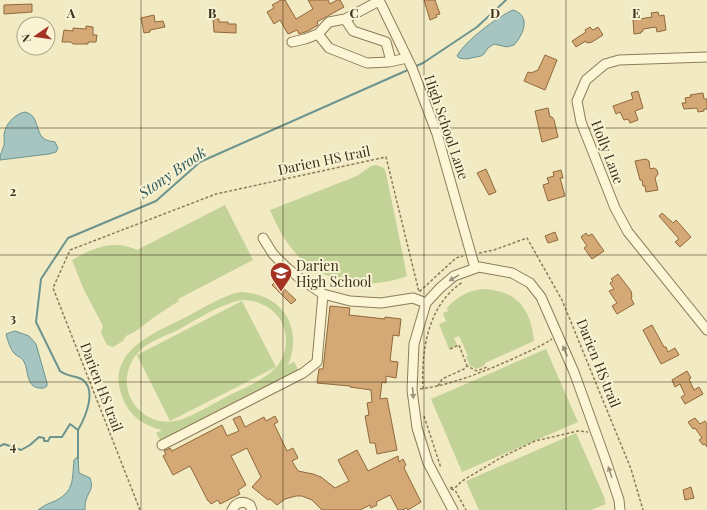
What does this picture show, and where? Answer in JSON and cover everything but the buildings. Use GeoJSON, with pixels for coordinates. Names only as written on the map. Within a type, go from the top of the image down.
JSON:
{"type":"FeatureCollection","features":[{"type":"Feature","properties":{"kind":"street"},"geometry":{"type":"LineString","coordinates":[[292,42],[318,34],[329,22],[345,19],[379,1]]}},
{"type":"Feature","properties":{"kind":"street","name":"High School Lane"},"geometry":{"type":"LineString","coordinates":[[379,1],[407,58],[437,134],[475,268]]}},
{"type":"Feature","properties":{"kind":"street"},"geometry":{"type":"LineString","coordinates":[[345,19],[353,31],[386,42],[391,61]]}},
{"type":"Feature","properties":{"kind":"street"},"geometry":{"type":"LineString","coordinates":[[318,34],[330,48],[367,63],[407,58]]}},
{"type":"Feature","properties":{"kind":"street","name":"Holly Lane"},"geometry":{"type":"LineString","coordinates":[[707,57],[619,60],[605,64],[586,80],[578,101],[581,122],[614,208],[628,232],[707,329]]}},
{"type":"Feature","properties":{"kind":"street"},"geometry":{"type":"LineString","coordinates":[[263,238],[273,254],[286,267],[323,294],[350,301],[381,303],[413,298],[426,303]]}},
{"type":"Feature","properties":{"kind":"street"},"geometry":{"type":"LineString","coordinates":[[453,510],[428,463],[417,428],[412,390],[414,344],[426,303],[454,276],[479,267],[512,273],[530,283],[541,297],[574,372],[619,500],[620,510]]}},
{"type":"Feature","properties":{"kind":"street"},"geometry":{"type":"LineString","coordinates":[[162,445],[303,373],[317,362],[323,294]]}},
{"type":"Feature","properties":{"kind":"street"},"geometry":{"type":"LineString","coordinates":[[232,510],[236,504],[244,502],[250,505],[252,510]]}},
{"type":"Feature","properties":{"kind":"path","name":"Darien HS trail"},"geometry":{"type":"LineString","coordinates":[[140,510],[53,288],[70,250],[216,194],[386,157],[419,292],[456,258],[494,250],[527,238],[562,300],[631,468],[643,510]]}},
{"type":"Feature","properties":{"kind":"path"},"geometry":{"type":"LineString","coordinates":[[424,389],[423,362],[425,346],[434,314],[444,298],[455,287],[467,280]]}},
{"type":"Feature","properties":{"kind":"path"},"geometry":{"type":"LineString","coordinates":[[420,389],[438,386],[479,374],[539,347],[553,338]]}},
{"type":"Feature","properties":{"kind":"path"},"geometry":{"type":"LineString","coordinates":[[450,349],[459,345],[467,366],[476,371],[487,367]]}},
{"type":"Feature","properties":{"kind":"path"},"geometry":{"type":"LineString","coordinates":[[438,386],[442,379],[464,369],[467,366]]}},
{"type":"Feature","properties":{"kind":"path"},"geometry":{"type":"LineString","coordinates":[[424,414],[441,470]]}},
{"type":"Feature","properties":{"kind":"path"},"geometry":{"type":"LineString","coordinates":[[446,489],[456,487],[462,481],[502,457],[535,442],[578,431],[590,432]]}},
{"type":"Feature","properties":{"kind":"path"},"geometry":{"type":"LineString","coordinates":[[449,488],[454,490],[466,510]]}},
{"type":"Feature","properties":{"kind":"green space"},"geometry":{"type":"Polygon","coordinates":[[[376,165],[384,168],[386,173],[407,276],[392,281],[361,283],[331,277],[317,271],[304,261],[289,245],[280,231],[270,210],[357,176],[371,166],[376,165]]]}},
{"type":"Feature","properties":{"kind":"green space"},"geometry":{"type":"Polygon","coordinates":[[[225,205],[253,260],[178,299],[179,301],[136,331],[126,336],[123,341],[113,347],[107,345],[101,333],[103,326],[84,290],[72,260],[104,246],[120,245],[137,250],[225,205]]]}},
{"type":"Feature","properties":{"kind":"green space"},"geometry":{"type":"Polygon","coordinates":[[[482,289],[504,293],[513,297],[520,303],[529,319],[534,341],[485,363],[485,365],[477,369],[470,366],[466,357],[468,356],[459,336],[454,338],[457,345],[449,349],[439,324],[446,321],[443,313],[448,311],[447,308],[455,301],[467,293],[482,289]]]}},
{"type":"Feature","properties":{"kind":"green space"},"geometry":{"type":"Polygon","coordinates":[[[240,292],[255,294],[267,298],[278,306],[286,315],[291,325],[293,338],[292,351],[288,365],[294,362],[299,371],[161,442],[156,433],[162,430],[149,426],[138,419],[123,399],[119,382],[120,368],[126,356],[136,346],[161,329],[214,302],[240,292]],[[241,300],[224,305],[141,349],[132,361],[127,374],[127,387],[131,399],[138,409],[147,416],[159,421],[172,422],[201,411],[256,382],[273,370],[280,362],[284,353],[286,339],[283,324],[276,314],[268,307],[253,301],[241,300]]]}},
{"type":"Feature","properties":{"kind":"green space"},"geometry":{"type":"Polygon","coordinates":[[[242,301],[276,367],[170,421],[137,355],[242,301]]]}},
{"type":"Feature","properties":{"kind":"green space"},"geometry":{"type":"Polygon","coordinates":[[[546,349],[578,422],[462,472],[431,399],[546,349]]]}},
{"type":"Feature","properties":{"kind":"green space"},"geometry":{"type":"Polygon","coordinates":[[[576,433],[606,504],[591,510],[479,510],[466,481],[576,433]]]}},
{"type":"Feature","properties":{"kind":"water"},"geometry":{"type":"Polygon","coordinates":[[[513,10],[519,13],[524,21],[523,31],[514,45],[507,47],[494,44],[481,56],[466,59],[459,58],[457,56],[467,43],[482,30],[506,13],[513,10]]]}},
{"type":"Feature","properties":{"kind":"water"},"geometry":{"type":"Polygon","coordinates":[[[25,112],[33,116],[43,138],[55,142],[58,148],[56,152],[0,160],[0,155],[4,145],[6,127],[17,115],[25,112]]]}},
{"type":"Feature","properties":{"kind":"water"},"geometry":{"type":"Polygon","coordinates":[[[15,331],[29,336],[36,344],[47,383],[47,386],[44,388],[38,388],[30,383],[23,360],[13,352],[10,347],[6,334],[15,331]]]}},
{"type":"Feature","properties":{"kind":"water"},"geometry":{"type":"Polygon","coordinates":[[[78,456],[79,473],[90,478],[91,482],[91,488],[87,497],[85,510],[38,510],[61,497],[69,489],[72,479],[74,460],[78,456]]]}},
{"type":"Feature","properties":{"kind":"waterway","name":"Stony Brook"},"geometry":{"type":"LineString","coordinates":[[414,67],[423,63],[477,27],[506,0]]}},
{"type":"Feature","properties":{"kind":"waterway","name":"Stony Brook"},"geometry":{"type":"LineString","coordinates":[[78,430],[84,419],[88,405],[89,391],[87,385],[83,380],[60,371],[36,322],[41,279],[68,238],[156,201],[200,162],[410,69]]}},
{"type":"Feature","properties":{"kind":"waterway","name":"Stony Brook"},"geometry":{"type":"LineString","coordinates":[[0,446],[4,444],[21,450],[30,445],[39,437],[44,438],[44,441],[48,441],[50,437],[62,437],[70,424],[78,430]]}},
{"type":"Feature","properties":{"kind":"waterway"},"geometry":{"type":"LineString","coordinates":[[78,430],[78,459]]}},
{"type":"Feature","properties":{"kind":"place","name":"Darien High School"},"geometry":{"type":"Point","coordinates":[281,292]}}]}
